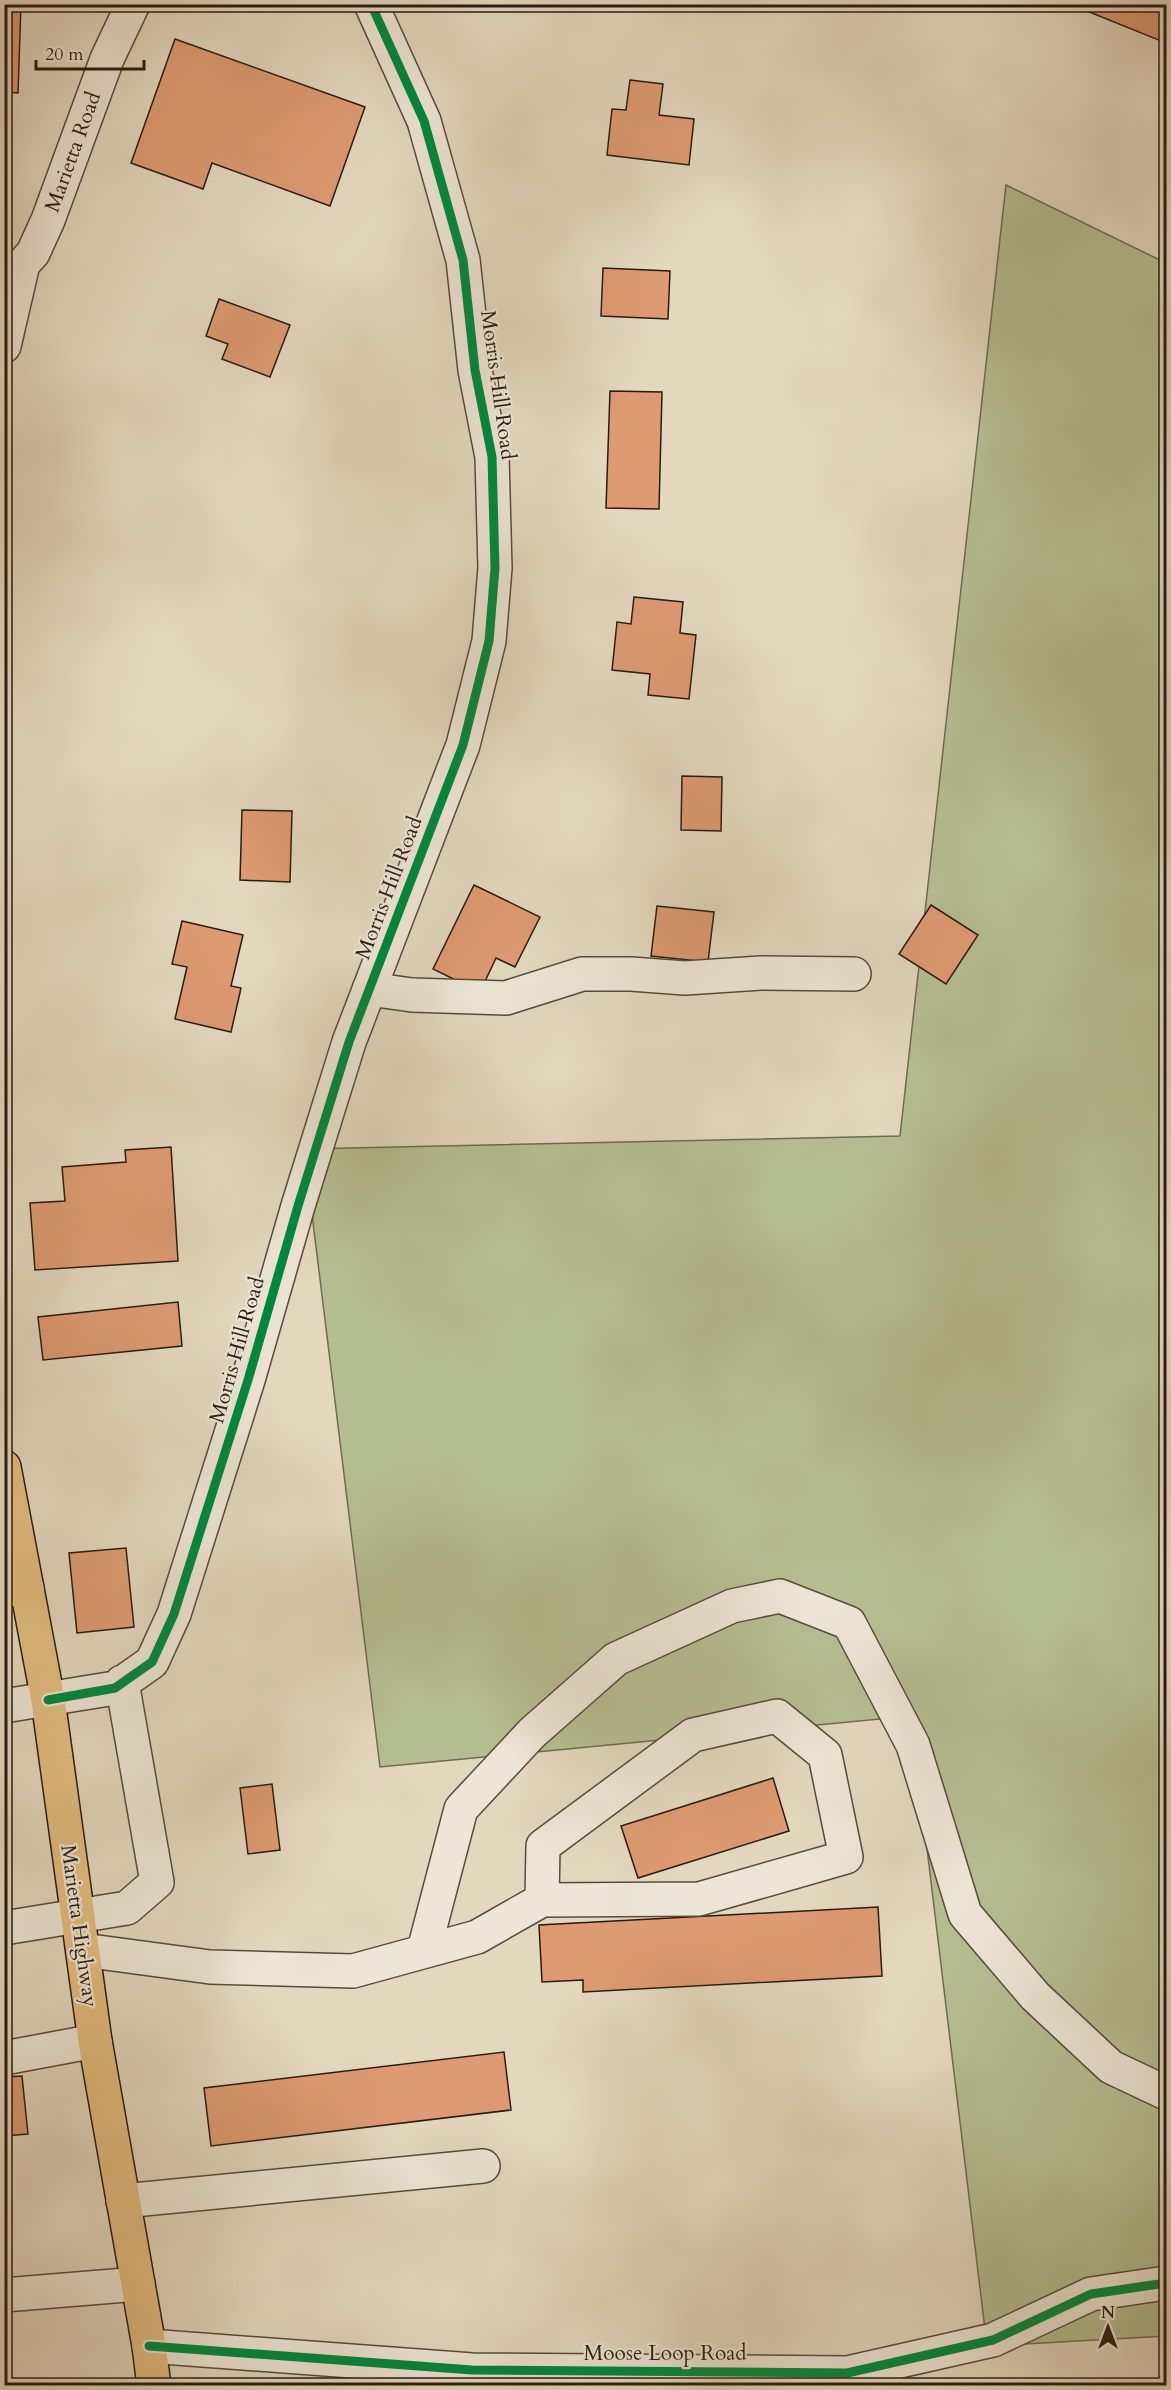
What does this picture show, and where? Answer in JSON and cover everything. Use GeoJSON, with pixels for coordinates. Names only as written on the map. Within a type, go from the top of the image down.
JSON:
{"type":"FeatureCollection","features":[{"type":"Feature","properties":{"kind":"main road","name":"Marietta Highway"},"geometry":{"type":"LineString","coordinates":[[4,1467],[16,1589],[48,1700],[95,2042],[154,2385]]}},
{"type":"Feature","properties":{"kind":"street","name":"Marietta Road"},"geometry":{"type":"LineString","coordinates":[[4,346],[14,275],[33,253],[48,220],[107,59],[133,4]]}},
{"type":"Feature","properties":{"kind":"street","name":"Morris Hill Road"},"geometry":{"type":"LineString","coordinates":[[4,1706],[115,1688],[152,1662],[174,1614],[249,1380],[301,1195],[349,1042],[463,745],[489,641],[495,568],[492,457],[475,369],[463,260],[424,121],[371,4]]}},
{"type":"Feature","properties":{"kind":"street"},"geometry":{"type":"LineString","coordinates":[[369,989],[412,995],[506,998],[582,974],[631,974],[686,978],[760,973],[854,974]]}},
{"type":"Feature","properties":{"kind":"street"},"geometry":{"type":"LineString","coordinates":[[424,1950],[461,1809],[532,1733],[616,1659],[732,1606],[780,1596],[849,1623],[913,1745],[965,1914],[1035,1996],[1111,2067],[1167,2092]]}},
{"type":"Feature","properties":{"kind":"street"},"geometry":{"type":"LineString","coordinates":[[4,1928],[127,1908],[157,1882],[122,1682]]}},
{"type":"Feature","properties":{"kind":"street"},"geometry":{"type":"LineString","coordinates":[[83,1950],[210,1967],[353,1971],[477,1937],[542,1900],[699,1899],[846,1857],[825,1755],[777,1716],[693,1735],[543,1846],[542,1900]]}},
{"type":"Feature","properties":{"kind":"street"},"geometry":{"type":"LineString","coordinates":[[4,2058],[95,2042]]}},
{"type":"Feature","properties":{"kind":"street"},"geometry":{"type":"LineString","coordinates":[[123,2201],[483,2166]]}},
{"type":"Feature","properties":{"kind":"street","name":"Moose Loop Road"},"geometry":{"type":"LineString","coordinates":[[149,2346],[478,2378],[847,2373],[993,2340],[1091,2294],[1167,2283]]}},
{"type":"Feature","properties":{"kind":"street"},"geometry":{"type":"LineString","coordinates":[[4,2295],[138,2284]]}},
{"type":"Feature","properties":{"kind":"green space"},"geometry":{"type":"Polygon","coordinates":[[[1006,185],[1166,263],[1166,2336],[987,2346],[911,1716],[380,1767],[304,1149],[900,1136],[1006,185]]]}},
{"type":"Feature","properties":{"kind":"building"},"geometry":{"type":"Polygon","coordinates":[[[4,4],[21,4],[18,93],[4,92],[4,4]]]}},
{"type":"Feature","properties":{"kind":"building"},"geometry":{"type":"Polygon","coordinates":[[[1084,4],[1166,4],[1166,43],[1082,9],[1084,4]]]}},
{"type":"Feature","properties":{"kind":"building"},"geometry":{"type":"Polygon","coordinates":[[[175,39],[365,107],[330,206],[212,163],[203,189],[131,163],[175,39]]]}},
{"type":"Feature","properties":{"kind":"building"},"geometry":{"type":"Polygon","coordinates":[[[630,80],[663,84],[659,115],[694,119],[689,165],[607,155],[612,109],[626,110],[630,80]]]}},
{"type":"Feature","properties":{"kind":"building"},"geometry":{"type":"Polygon","coordinates":[[[603,268],[670,271],[668,319],[601,316],[603,268]]]}},
{"type":"Feature","properties":{"kind":"building"},"geometry":{"type":"Polygon","coordinates":[[[219,299],[290,325],[270,377],[222,359],[228,344],[206,336],[219,299]]]}},
{"type":"Feature","properties":{"kind":"building"},"geometry":{"type":"Polygon","coordinates":[[[610,391],[662,392],[659,509],[606,508],[610,391]]]}},
{"type":"Feature","properties":{"kind":"building"},"geometry":{"type":"Polygon","coordinates":[[[634,597],[683,602],[680,633],[696,635],[689,699],[648,695],[650,674],[612,670],[617,622],[631,624],[634,597]]]}},
{"type":"Feature","properties":{"kind":"building"},"geometry":{"type":"Polygon","coordinates":[[[682,776],[722,777],[721,831],[681,830],[682,776]]]}},
{"type":"Feature","properties":{"kind":"building"},"geometry":{"type":"Polygon","coordinates":[[[242,810],[292,811],[290,882],[240,880],[242,810]]]}},
{"type":"Feature","properties":{"kind":"building"},"geometry":{"type":"Polygon","coordinates":[[[474,885],[540,917],[515,967],[496,958],[480,992],[433,969],[474,885]]]}},
{"type":"Feature","properties":{"kind":"building"},"geometry":{"type":"Polygon","coordinates":[[[931,905],[978,935],[946,984],[899,954],[931,905]]]}},
{"type":"Feature","properties":{"kind":"building"},"geometry":{"type":"Polygon","coordinates":[[[657,906],[714,912],[708,962],[651,956],[657,906]]]}},
{"type":"Feature","properties":{"kind":"building"},"geometry":{"type":"Polygon","coordinates":[[[182,921],[243,935],[231,986],[241,988],[231,1032],[175,1019],[187,967],[172,964],[182,921]]]}},
{"type":"Feature","properties":{"kind":"building"},"geometry":{"type":"Polygon","coordinates":[[[171,1147],[178,1261],[35,1270],[30,1203],[65,1201],[62,1167],[126,1162],[125,1150],[171,1147]]]}},
{"type":"Feature","properties":{"kind":"building"},"geometry":{"type":"Polygon","coordinates":[[[178,1302],[182,1346],[43,1360],[38,1317],[178,1302]]]}},
{"type":"Feature","properties":{"kind":"building"},"geometry":{"type":"Polygon","coordinates":[[[126,1548],[134,1627],[77,1633],[69,1553],[126,1548]]]}},
{"type":"Feature","properties":{"kind":"building"},"geometry":{"type":"Polygon","coordinates":[[[773,1778],[789,1831],[638,1878],[621,1826],[773,1778]]]}},
{"type":"Feature","properties":{"kind":"building"},"geometry":{"type":"Polygon","coordinates":[[[272,1784],[280,1850],[248,1854],[240,1788],[272,1784]]]}},
{"type":"Feature","properties":{"kind":"building"},"geometry":{"type":"Polygon","coordinates":[[[878,1907],[882,1976],[583,1992],[583,1980],[542,1982],[539,1925],[878,1907]]]}},
{"type":"Feature","properties":{"kind":"building"},"geometry":{"type":"Polygon","coordinates":[[[504,2052],[511,2110],[211,2146],[204,2088],[504,2052]]]}},
{"type":"Feature","properties":{"kind":"building"},"geometry":{"type":"Polygon","coordinates":[[[22,2076],[28,2134],[4,2136],[4,2077],[22,2076]]]}},
{"type":"Feature","properties":{"kind":"cycle path"},"geometry":{"type":"LineString","coordinates":[[48,1700],[115,1688],[152,1662],[174,1614],[248,1380],[298,1206],[349,1042],[463,745],[489,641],[495,568],[492,457],[475,370],[463,260],[424,121],[371,4]]}},
{"type":"Feature","properties":{"kind":"cycle path"},"geometry":{"type":"LineString","coordinates":[[149,2346],[472,2370],[847,2373],[993,2340],[1091,2294],[1166,2283]]}}]}
